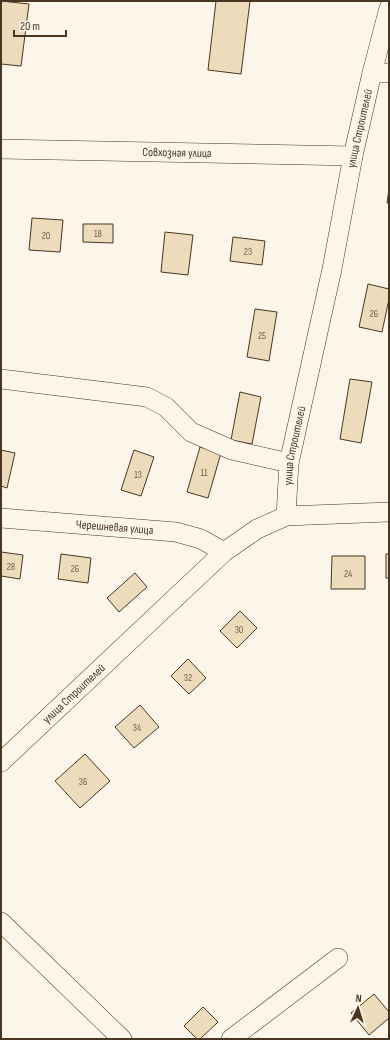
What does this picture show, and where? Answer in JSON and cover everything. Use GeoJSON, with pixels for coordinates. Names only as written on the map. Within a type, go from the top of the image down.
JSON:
{"type":"FeatureCollection","features":[{"type":"Feature","properties":{"kind":"street","name":"улица Строителей"},"geometry":{"type":"LineString","coordinates":[[1,762],[224,552],[257,529],[286,516],[289,463],[332,269],[353,156],[380,73],[389,8]]}},
{"type":"Feature","properties":{"kind":"street","name":"Совхозная улица"},"geometry":{"type":"LineString","coordinates":[[1,149],[353,156]]}},
{"type":"Feature","properties":{"kind":"street"},"geometry":{"type":"LineString","coordinates":[[1,379],[147,397],[166,407],[191,432],[232,450],[289,463]]}},
{"type":"Feature","properties":{"kind":"street"},"geometry":{"type":"LineString","coordinates":[[286,516],[389,512]]}},
{"type":"Feature","properties":{"kind":"street","name":"Черешневая улица"},"geometry":{"type":"LineString","coordinates":[[1,518],[176,532],[201,539],[224,552]]}},
{"type":"Feature","properties":{"kind":"street"},"geometry":{"type":"LineString","coordinates":[[1,922],[122,1039]]}},
{"type":"Feature","properties":{"kind":"street"},"geometry":{"type":"LineString","coordinates":[[231,1039],[338,958]]}},
{"type":"Feature","properties":{"kind":"building"},"geometry":{"type":"Polygon","coordinates":[[[1,1],[29,4],[21,66],[1,64],[1,1]]]}},
{"type":"Feature","properties":{"kind":"building"},"geometry":{"type":"Polygon","coordinates":[[[216,1],[250,1],[241,74],[208,70],[216,1]]]}},
{"type":"Feature","properties":{"kind":"building"},"geometry":{"type":"Polygon","coordinates":[[[389,189],[389,203],[387,203],[389,189]]]}},
{"type":"Feature","properties":{"kind":"building"},"geometry":{"type":"Polygon","coordinates":[[[32,218],[63,220],[60,252],[29,250],[32,218]]]}},
{"type":"Feature","properties":{"kind":"building"},"geometry":{"type":"Polygon","coordinates":[[[83,224],[113,224],[113,243],[83,242],[83,224]]]}},
{"type":"Feature","properties":{"kind":"building"},"geometry":{"type":"Polygon","coordinates":[[[165,232],[193,235],[188,275],[161,272],[165,232]]]}},
{"type":"Feature","properties":{"kind":"building"},"geometry":{"type":"Polygon","coordinates":[[[233,237],[265,241],[262,265],[230,261],[233,237]]]}},
{"type":"Feature","properties":{"kind":"building"},"geometry":{"type":"Polygon","coordinates":[[[368,284],[389,289],[389,299],[382,332],[359,327],[368,284]]]}},
{"type":"Feature","properties":{"kind":"building"},"geometry":{"type":"Polygon","coordinates":[[[255,309],[277,312],[269,361],[247,357],[255,309]]]}},
{"type":"Feature","properties":{"kind":"building"},"geometry":{"type":"Polygon","coordinates":[[[350,379],[372,382],[361,443],[340,439],[350,379]]]}},
{"type":"Feature","properties":{"kind":"building"},"geometry":{"type":"Polygon","coordinates":[[[240,392],[261,397],[252,444],[231,440],[240,392]]]}},
{"type":"Feature","properties":{"kind":"building"},"geometry":{"type":"Polygon","coordinates":[[[200,447],[221,453],[208,498],[187,492],[200,447]]]}},
{"type":"Feature","properties":{"kind":"building"},"geometry":{"type":"Polygon","coordinates":[[[1,450],[15,453],[7,488],[1,486],[1,450]]]}},
{"type":"Feature","properties":{"kind":"building"},"geometry":{"type":"Polygon","coordinates":[[[134,450],[154,457],[141,496],[121,490],[134,450]]]}},
{"type":"Feature","properties":{"kind":"building"},"geometry":{"type":"Polygon","coordinates":[[[1,552],[23,555],[20,579],[1,576],[1,552]]]}},
{"type":"Feature","properties":{"kind":"building"},"geometry":{"type":"Polygon","coordinates":[[[61,554],[91,558],[88,583],[58,579],[61,554]]]}},
{"type":"Feature","properties":{"kind":"building"},"geometry":{"type":"Polygon","coordinates":[[[386,554],[389,554],[389,578],[386,578],[386,554]]]}},
{"type":"Feature","properties":{"kind":"building"},"geometry":{"type":"Polygon","coordinates":[[[332,556],[365,556],[365,589],[331,589],[332,556]]]}},
{"type":"Feature","properties":{"kind":"building"},"geometry":{"type":"Polygon","coordinates":[[[135,573],[147,587],[119,612],[107,598],[135,573]]]}},
{"type":"Feature","properties":{"kind":"building"},"geometry":{"type":"Polygon","coordinates":[[[240,611],[257,628],[237,648],[220,631],[240,611]]]}},
{"type":"Feature","properties":{"kind":"building"},"geometry":{"type":"Polygon","coordinates":[[[188,659],[206,678],[189,694],[171,676],[188,659]]]}},
{"type":"Feature","properties":{"kind":"building"},"geometry":{"type":"Polygon","coordinates":[[[140,705],[159,727],[134,748],[115,727],[140,705]]]}},
{"type":"Feature","properties":{"kind":"building"},"geometry":{"type":"Polygon","coordinates":[[[85,754],[110,781],[80,808],[55,781],[85,754]]]}},
{"type":"Feature","properties":{"kind":"building"},"geometry":{"type":"Polygon","coordinates":[[[374,994],[389,1012],[389,1018],[369,1035],[351,1013],[374,994]]]}},
{"type":"Feature","properties":{"kind":"building"},"geometry":{"type":"Polygon","coordinates":[[[203,1007],[218,1022],[200,1039],[197,1039],[184,1026],[203,1007]]]}}]}
